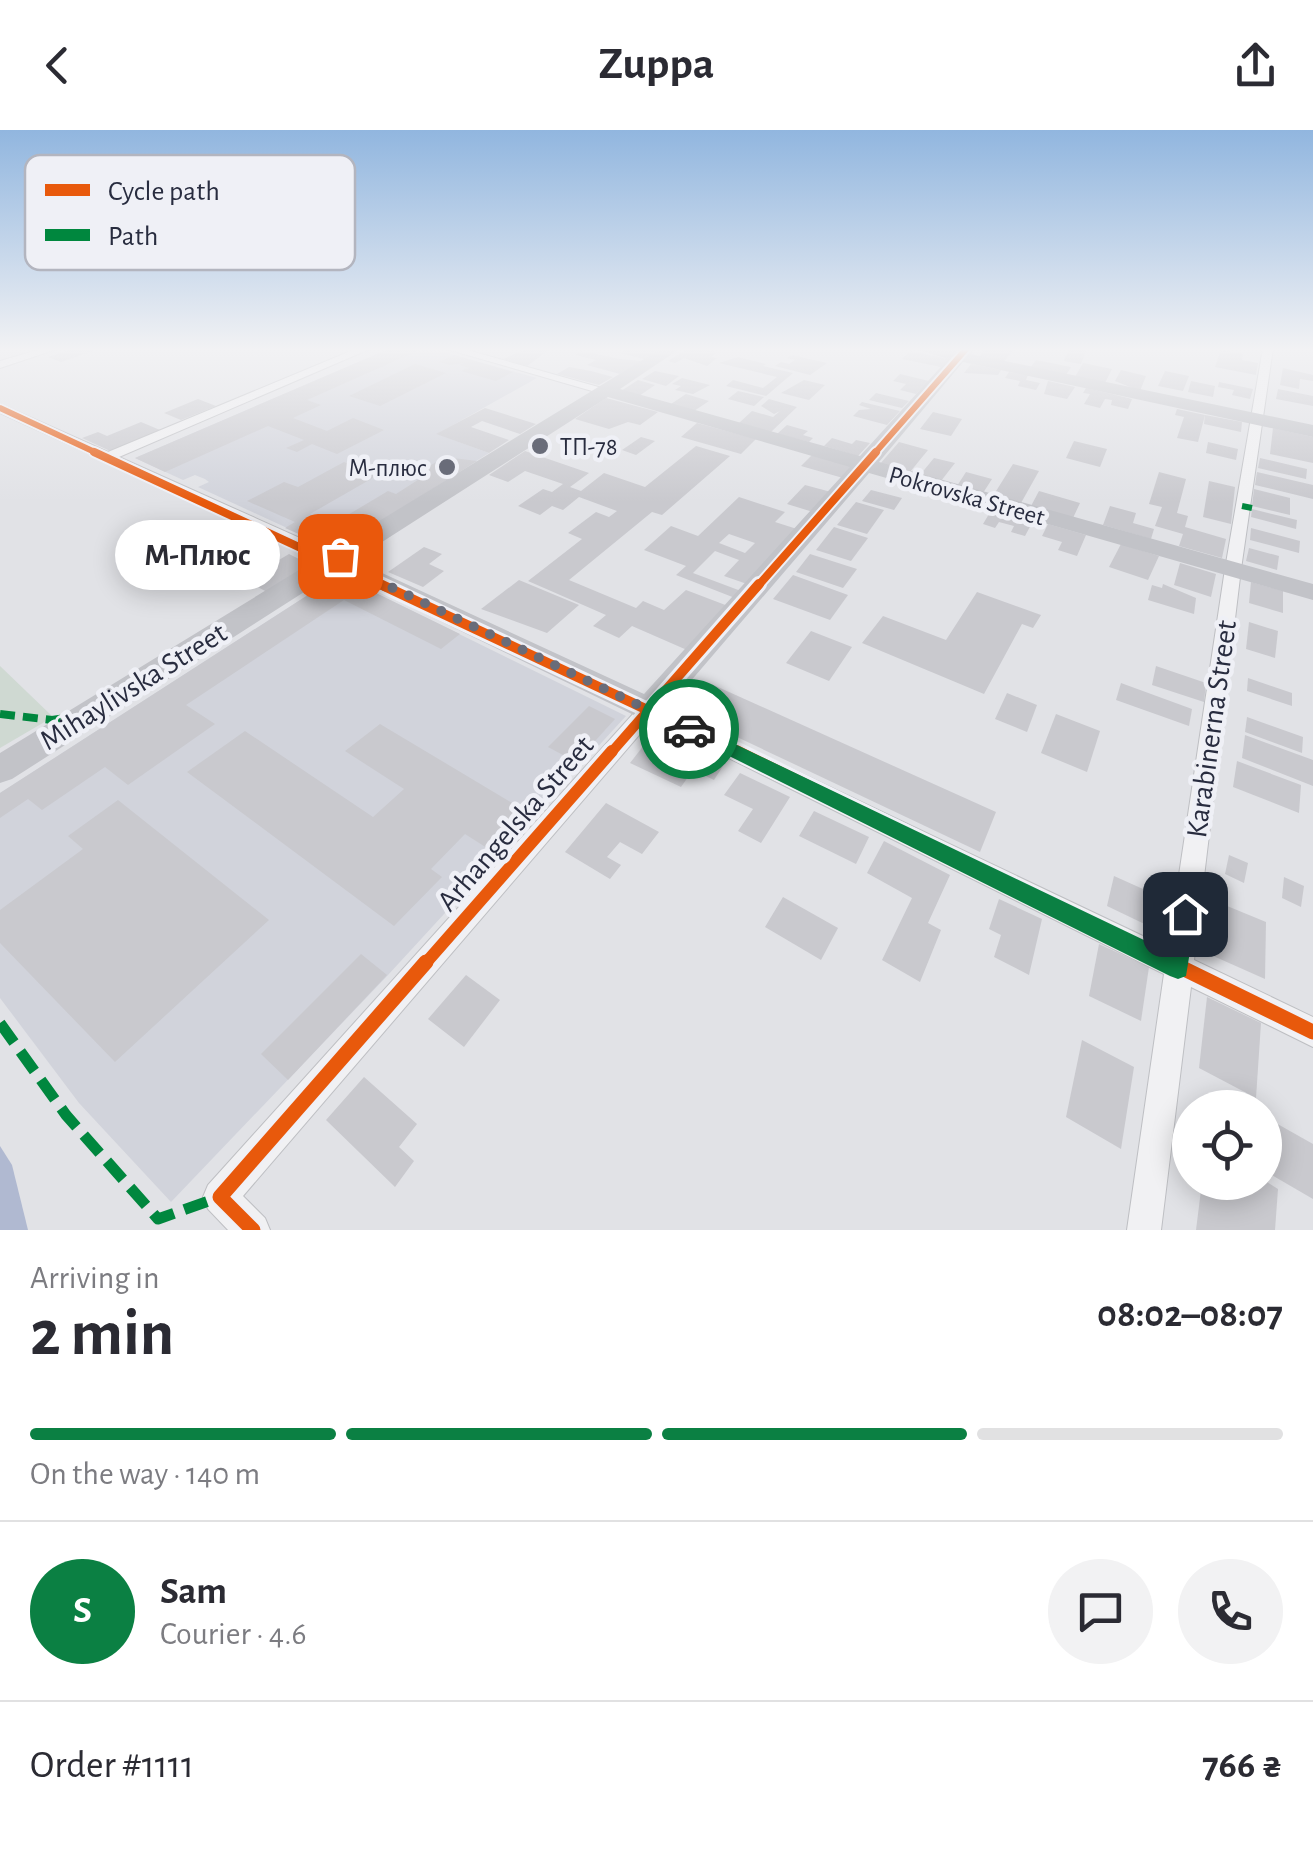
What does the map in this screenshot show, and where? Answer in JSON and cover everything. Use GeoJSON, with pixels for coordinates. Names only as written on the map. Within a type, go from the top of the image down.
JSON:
{"type":"FeatureCollection","features":[{"type":"Feature","properties":{"kind":"street"},"geometry":{"type":"LineString","coordinates":[[107,457],[245,399]]}},
{"type":"Feature","properties":{"kind":"street","name":"Mihaylivska Street"},"geometry":{"type":"LineString","coordinates":[[0,770],[588,399]]}},
{"type":"Feature","properties":{"kind":"street","name":"Pokrovska Street"},"geometry":{"type":"LineString","coordinates":[[635,399],[1313,592]]}},
{"type":"Feature","properties":{"kind":"street","name":"Arhangelska Street"},"geometry":{"type":"LineString","coordinates":[[252,1230],[220,1197],[922,399]]}},
{"type":"Feature","properties":{"kind":"street"},"geometry":{"type":"LineString","coordinates":[[1170,399],[1313,431]]}},
{"type":"Feature","properties":{"kind":"street","name":"Karabinerna Street"},"geometry":{"type":"LineString","coordinates":[[1144,1230],[1259,399]]}},
{"type":"Feature","properties":{"kind":"street"},"geometry":{"type":"LineString","coordinates":[[0,408],[648,709],[1313,1032]]}},
{"type":"Feature","properties":{"kind":"shaded area"},"geometry":{"type":"Polygon","coordinates":[[[272,399],[499,399],[437,434],[489,453],[335,550],[198,487],[209,482],[205,479],[195,475],[183,480],[135,458],[272,399]]]}},
{"type":"Feature","properties":{"kind":"shaded area"},"geometry":{"type":"Polygon","coordinates":[[[339,575],[626,716],[388,975],[171,1202],[79,1103],[0,998],[0,793],[339,575]]]}},
{"type":"Feature","properties":{"kind":"shaded area"},"geometry":{"type":"Polygon","coordinates":[[[0,666],[53,717],[0,748],[0,666]]]}},
{"type":"Feature","properties":{"kind":"water"},"geometry":{"type":"Polygon","coordinates":[[[0,1146],[12,1165],[28,1230],[0,1230],[0,1146]]]}},
{"type":"Feature","properties":{"kind":"building"},"geometry":{"type":"Polygon","coordinates":[[[197,399],[216,406],[181,420],[164,413],[197,399]]]}},
{"type":"Feature","properties":{"kind":"building"},"geometry":{"type":"Polygon","coordinates":[[[272,399],[309,399],[321,405],[293,418],[327,431],[353,418],[384,430],[337,454],[312,444],[297,452],[286,448],[304,440],[268,426],[165,472],[135,458],[272,399]]]}},
{"type":"Feature","properties":{"kind":"building"},"geometry":{"type":"Polygon","coordinates":[[[359,399],[393,399],[380,406],[359,399]]]}},
{"type":"Feature","properties":{"kind":"building"},"geometry":{"type":"Polygon","coordinates":[[[604,399],[658,412],[640,425],[628,422],[609,429],[575,419],[604,399]]]}},
{"type":"Feature","properties":{"kind":"building"},"geometry":{"type":"Polygon","coordinates":[[[678,399],[709,401],[694,411],[671,404],[678,399]]]}},
{"type":"Feature","properties":{"kind":"building"},"geometry":{"type":"Polygon","coordinates":[[[729,399],[761,399],[754,406],[729,399]]]}},
{"type":"Feature","properties":{"kind":"building"},"geometry":{"type":"Polygon","coordinates":[[[770,399],[797,407],[771,432],[739,423],[752,411],[773,417],[780,411],[774,414],[761,406],[770,399]]]}},
{"type":"Feature","properties":{"kind":"building"},"geometry":{"type":"Polygon","coordinates":[[[902,399],[909,401],[902,408],[869,400],[902,399]]]}},
{"type":"Feature","properties":{"kind":"building"},"geometry":{"type":"Polygon","coordinates":[[[1087,399],[1105,399],[1100,408],[1084,404],[1087,399]]]}},
{"type":"Feature","properties":{"kind":"building"},"geometry":{"type":"Polygon","coordinates":[[[1107,399],[1132,399],[1128,409],[1111,405],[1112,400],[1107,399]]]}},
{"type":"Feature","properties":{"kind":"building"},"geometry":{"type":"Polygon","coordinates":[[[1278,399],[1313,399],[1313,406],[1278,399]]]}},
{"type":"Feature","properties":{"kind":"building"},"geometry":{"type":"Polygon","coordinates":[[[862,402],[900,411],[887,425],[853,416],[859,410],[871,409],[859,405],[862,402]]]}},
{"type":"Feature","properties":{"kind":"building"},"geometry":{"type":"Polygon","coordinates":[[[485,408],[536,424],[520,434],[482,421],[471,427],[509,440],[489,453],[436,434],[485,408]]]}},
{"type":"Feature","properties":{"kind":"building"},"geometry":{"type":"Polygon","coordinates":[[[1177,409],[1205,415],[1198,442],[1177,438],[1184,417],[1175,415],[1177,409]]]}},
{"type":"Feature","properties":{"kind":"building"},"geometry":{"type":"Polygon","coordinates":[[[933,412],[962,419],[951,436],[920,429],[933,412]]]}},
{"type":"Feature","properties":{"kind":"building"},"geometry":{"type":"Polygon","coordinates":[[[1205,415],[1242,422],[1241,432],[1204,424],[1205,415]]]}},
{"type":"Feature","properties":{"kind":"building"},"geometry":{"type":"Polygon","coordinates":[[[141,422],[160,430],[110,451],[82,438],[98,432],[107,436],[141,422]]]}},
{"type":"Feature","properties":{"kind":"building"},"geometry":{"type":"Polygon","coordinates":[[[697,423],[756,439],[741,454],[681,437],[697,423]]]}},
{"type":"Feature","properties":{"kind":"building"},"geometry":{"type":"Polygon","coordinates":[[[787,425],[808,431],[803,435],[813,438],[809,442],[777,434],[787,425]]]}},
{"type":"Feature","properties":{"kind":"building"},"geometry":{"type":"Polygon","coordinates":[[[1273,428],[1313,437],[1313,463],[1270,454],[1273,428]]]}},
{"type":"Feature","properties":{"kind":"building"},"geometry":{"type":"Polygon","coordinates":[[[641,437],[655,441],[636,455],[622,450],[641,437]]]}},
{"type":"Feature","properties":{"kind":"building"},"geometry":{"type":"Polygon","coordinates":[[[832,438],[852,444],[856,440],[870,443],[858,456],[824,446],[832,438]]]}},
{"type":"Feature","properties":{"kind":"building"},"geometry":{"type":"Polygon","coordinates":[[[1074,441],[1107,449],[1100,467],[1066,458],[1074,441]]]}},
{"type":"Feature","properties":{"kind":"building"},"geometry":{"type":"Polygon","coordinates":[[[899,442],[928,450],[910,472],[880,464],[899,442]]]}},
{"type":"Feature","properties":{"kind":"building"},"geometry":{"type":"Polygon","coordinates":[[[1208,442],[1238,449],[1236,460],[1206,453],[1208,442]]]}},
{"type":"Feature","properties":{"kind":"building"},"geometry":{"type":"Polygon","coordinates":[[[696,446],[730,456],[662,515],[652,512],[569,580],[636,608],[643,601],[664,610],[686,590],[728,606],[687,650],[632,626],[619,638],[593,626],[606,615],[528,581],[582,539],[568,533],[596,512],[609,517],[617,511],[579,497],[563,510],[552,506],[540,515],[518,506],[543,489],[552,492],[563,484],[525,471],[508,482],[489,475],[525,451],[589,473],[570,487],[581,491],[604,473],[645,487],[696,446]]]}},
{"type":"Feature","properties":{"kind":"building"},"geometry":{"type":"Polygon","coordinates":[[[812,455],[854,467],[843,478],[801,466],[812,455]]]}},
{"type":"Feature","properties":{"kind":"building"},"geometry":{"type":"Polygon","coordinates":[[[445,457],[477,461],[335,550],[285,528],[295,522],[247,501],[284,482],[298,487],[344,462],[378,475],[310,514],[342,527],[350,522],[341,519],[388,491],[396,494],[424,476],[417,473],[445,457]]]}},
{"type":"Feature","properties":{"kind":"building"},"geometry":{"type":"Polygon","coordinates":[[[934,458],[955,463],[941,481],[920,475],[934,458]]]}},
{"type":"Feature","properties":{"kind":"building"},"geometry":{"type":"Polygon","coordinates":[[[1260,458],[1307,469],[1306,479],[1258,468],[1260,458]]]}},
{"type":"Feature","properties":{"kind":"building"},"geometry":{"type":"Polygon","coordinates":[[[1013,464],[1039,471],[1021,503],[993,496],[1013,464]]]}},
{"type":"Feature","properties":{"kind":"building"},"geometry":{"type":"Polygon","coordinates":[[[966,472],[992,479],[983,493],[957,486],[966,472]]]}},
{"type":"Feature","properties":{"kind":"building"},"geometry":{"type":"Polygon","coordinates":[[[1159,472],[1186,479],[1177,513],[1188,516],[1185,527],[1226,539],[1222,558],[1179,546],[1183,534],[1155,526],[1162,507],[1149,504],[1159,472]]]}},
{"type":"Feature","properties":{"kind":"building"},"geometry":{"type":"Polygon","coordinates":[[[1257,472],[1313,485],[1313,499],[1255,485],[1257,472]]]}},
{"type":"Feature","properties":{"kind":"building"},"geometry":{"type":"Polygon","coordinates":[[[1209,481],[1235,487],[1231,524],[1203,517],[1209,481]]]}},
{"type":"Feature","properties":{"kind":"building"},"geometry":{"type":"Polygon","coordinates":[[[805,485],[831,492],[813,512],[787,504],[805,485]]]}},
{"type":"Feature","properties":{"kind":"building"},"geometry":{"type":"Polygon","coordinates":[[[1254,489],[1290,498],[1290,515],[1252,506],[1254,489]]]}},
{"type":"Feature","properties":{"kind":"building"},"geometry":{"type":"Polygon","coordinates":[[[871,490],[902,498],[894,510],[862,501],[871,490]]]}},
{"type":"Feature","properties":{"kind":"building"},"geometry":{"type":"Polygon","coordinates":[[[1039,491],[1080,503],[1073,518],[1031,506],[1039,491]]]}},
{"type":"Feature","properties":{"kind":"building"},"geometry":{"type":"Polygon","coordinates":[[[739,497],[785,512],[775,522],[797,529],[747,584],[724,576],[739,560],[715,551],[693,573],[741,591],[735,598],[676,575],[686,566],[644,550],[671,526],[698,536],[739,497]],[[729,534],[719,543],[745,553],[755,543],[729,534]]]}},
{"type":"Feature","properties":{"kind":"building"},"geometry":{"type":"Polygon","coordinates":[[[856,502],[884,510],[867,534],[837,525],[856,502]]]}},
{"type":"Feature","properties":{"kind":"building"},"geometry":{"type":"Polygon","coordinates":[[[1110,506],[1136,513],[1133,523],[1154,529],[1151,539],[1103,525],[1110,506]]]}},
{"type":"Feature","properties":{"kind":"building"},"geometry":{"type":"Polygon","coordinates":[[[992,509],[1033,521],[1025,536],[1011,532],[1014,526],[999,522],[995,528],[983,524],[992,509]]]}},
{"type":"Feature","properties":{"kind":"building"},"geometry":{"type":"Polygon","coordinates":[[[1252,509],[1297,520],[1296,529],[1251,517],[1252,509]]]}},
{"type":"Feature","properties":{"kind":"building"},"geometry":{"type":"Polygon","coordinates":[[[1048,524],[1086,535],[1077,556],[1058,550],[1062,542],[1042,536],[1048,524]]]}},
{"type":"Feature","properties":{"kind":"building"},"geometry":{"type":"Polygon","coordinates":[[[231,526],[263,541],[238,555],[206,539],[231,526]]]}},
{"type":"Feature","properties":{"kind":"building"},"geometry":{"type":"Polygon","coordinates":[[[834,527],[868,538],[851,561],[816,550],[834,527]]]}},
{"type":"Feature","properties":{"kind":"building"},"geometry":{"type":"Polygon","coordinates":[[[1251,528],[1300,541],[1299,553],[1250,540],[1251,528]]]}},
{"type":"Feature","properties":{"kind":"building"},"geometry":{"type":"Polygon","coordinates":[[[149,533],[167,542],[133,560],[116,550],[149,533]]]}},
{"type":"Feature","properties":{"kind":"building"},"geometry":{"type":"Polygon","coordinates":[[[1121,544],[1159,556],[1148,580],[1109,567],[1121,544]]]}},
{"type":"Feature","properties":{"kind":"building"},"geometry":{"type":"Polygon","coordinates":[[[424,547],[442,554],[429,564],[444,571],[423,587],[388,572],[424,547]]]}},
{"type":"Feature","properties":{"kind":"building"},"geometry":{"type":"Polygon","coordinates":[[[1249,548],[1279,556],[1277,570],[1246,561],[1249,548]]]}},
{"type":"Feature","properties":{"kind":"building"},"geometry":{"type":"Polygon","coordinates":[[[289,554],[311,565],[267,592],[245,580],[289,554]]]}},
{"type":"Feature","properties":{"kind":"building"},"geometry":{"type":"Polygon","coordinates":[[[810,554],[857,569],[843,588],[796,572],[810,554]]]}},
{"type":"Feature","properties":{"kind":"building"},"geometry":{"type":"Polygon","coordinates":[[[1180,563],[1216,574],[1211,597],[1174,585],[1180,563]]]}},
{"type":"Feature","properties":{"kind":"building"},"geometry":{"type":"Polygon","coordinates":[[[339,575],[460,634],[441,649],[344,600],[186,705],[215,724],[128,785],[105,767],[42,810],[28,799],[0,818],[0,793],[339,575]]]}},
{"type":"Feature","properties":{"kind":"building"},"geometry":{"type":"Polygon","coordinates":[[[793,575],[848,595],[830,620],[773,599],[793,575]]]}},
{"type":"Feature","properties":{"kind":"building"},"geometry":{"type":"Polygon","coordinates":[[[519,580],[579,605],[547,633],[481,609],[519,580]]]}},
{"type":"Feature","properties":{"kind":"building"},"geometry":{"type":"Polygon","coordinates":[[[1251,582],[1283,591],[1283,613],[1249,603],[1251,582]]]}},
{"type":"Feature","properties":{"kind":"building"},"geometry":{"type":"Polygon","coordinates":[[[1163,584],[1196,598],[1194,614],[1148,600],[1152,585],[1162,588],[1163,584]]]}},
{"type":"Feature","properties":{"kind":"building"},"geometry":{"type":"Polygon","coordinates":[[[977,592],[1041,615],[1033,628],[1022,624],[984,694],[862,643],[883,616],[946,640],[977,592]]]}},
{"type":"Feature","properties":{"kind":"building"},"geometry":{"type":"Polygon","coordinates":[[[1249,622],[1278,631],[1275,658],[1246,649],[1249,622]]]}},
{"type":"Feature","properties":{"kind":"building"},"geometry":{"type":"Polygon","coordinates":[[[811,631],[852,647],[829,681],[786,663],[811,631]]]}},
{"type":"Feature","properties":{"kind":"building"},"geometry":{"type":"Polygon","coordinates":[[[1156,666],[1206,683],[1204,702],[1152,685],[1156,666]]]}},
{"type":"Feature","properties":{"kind":"building"},"geometry":{"type":"Polygon","coordinates":[[[1248,678],[1292,693],[1292,706],[1247,691],[1248,678]]]}},
{"type":"Feature","properties":{"kind":"building"},"geometry":{"type":"Polygon","coordinates":[[[709,683],[996,812],[980,852],[684,712],[709,683]]]}},
{"type":"Feature","properties":{"kind":"building"},"geometry":{"type":"Polygon","coordinates":[[[1121,683],[1192,709],[1189,726],[1116,700],[1121,683]]]}},
{"type":"Feature","properties":{"kind":"building"},"geometry":{"type":"Polygon","coordinates":[[[1007,693],[1037,705],[1027,732],[995,719],[1007,693]]]}},
{"type":"Feature","properties":{"kind":"building"},"geometry":{"type":"Polygon","coordinates":[[[589,706],[615,719],[576,762],[548,747],[589,706]]]}},
{"type":"Feature","properties":{"kind":"building"},"geometry":{"type":"Polygon","coordinates":[[[1056,714],[1100,731],[1087,772],[1041,753],[1056,714]]]}},
{"type":"Feature","properties":{"kind":"building"},"geometry":{"type":"Polygon","coordinates":[[[1247,717],[1303,737],[1302,753],[1245,732],[1247,717]]]}},
{"type":"Feature","properties":{"kind":"building"},"geometry":{"type":"Polygon","coordinates":[[[380,724],[534,816],[498,855],[465,834],[431,869],[442,877],[394,926],[187,772],[245,731],[373,817],[404,789],[345,751],[380,724]]]}},
{"type":"Feature","properties":{"kind":"building"},"geometry":{"type":"Polygon","coordinates":[[[655,731],[725,763],[714,780],[693,770],[681,787],[630,763],[655,731]]]}},
{"type":"Feature","properties":{"kind":"building"},"geometry":{"type":"Polygon","coordinates":[[[1245,735],[1313,760],[1313,786],[1242,758],[1245,735]]]}},
{"type":"Feature","properties":{"kind":"building"},"geometry":{"type":"Polygon","coordinates":[[[1237,761],[1301,785],[1299,813],[1233,787],[1237,761]]]}},
{"type":"Feature","properties":{"kind":"building"},"geometry":{"type":"Polygon","coordinates":[[[740,773],[790,797],[761,843],[738,831],[753,809],[724,795],[740,773]]]}},
{"type":"Feature","properties":{"kind":"building"},"geometry":{"type":"Polygon","coordinates":[[[118,800],[269,920],[115,1062],[0,943],[0,910],[83,849],[68,836],[118,800]]]}},
{"type":"Feature","properties":{"kind":"building"},"geometry":{"type":"Polygon","coordinates":[[[606,803],[659,832],[642,854],[620,842],[607,857],[621,865],[610,879],[565,852],[606,803]]]}},
{"type":"Feature","properties":{"kind":"building"},"geometry":{"type":"Polygon","coordinates":[[[814,811],[869,837],[856,864],[799,836],[814,811]]]}},
{"type":"Feature","properties":{"kind":"building"},"geometry":{"type":"Polygon","coordinates":[[[884,841],[950,875],[928,923],[941,930],[920,982],[882,960],[912,898],[867,873],[884,841]]]}},
{"type":"Feature","properties":{"kind":"building"},"geometry":{"type":"Polygon","coordinates":[[[1229,855],[1248,863],[1244,883],[1225,874],[1229,855]]]}},
{"type":"Feature","properties":{"kind":"building"},"geometry":{"type":"Polygon","coordinates":[[[1114,876],[1163,898],[1157,930],[1107,906],[1114,876]]]}},
{"type":"Feature","properties":{"kind":"building"},"geometry":{"type":"Polygon","coordinates":[[[1284,877],[1304,886],[1301,907],[1282,898],[1284,877]]]}},
{"type":"Feature","properties":{"kind":"building"},"geometry":{"type":"Polygon","coordinates":[[[783,897],[838,928],[821,960],[765,927],[783,897]]]}},
{"type":"Feature","properties":{"kind":"building"},"geometry":{"type":"Polygon","coordinates":[[[999,899],[1042,919],[1029,975],[994,957],[1001,935],[989,929],[999,899]]]}},
{"type":"Feature","properties":{"kind":"building"},"geometry":{"type":"Polygon","coordinates":[[[1215,901],[1266,922],[1265,979],[1211,955],[1215,901]]]}},
{"type":"Feature","properties":{"kind":"building"},"geometry":{"type":"Polygon","coordinates":[[[1099,944],[1149,967],[1141,1021],[1089,996],[1099,944]]]}},
{"type":"Feature","properties":{"kind":"building"},"geometry":{"type":"Polygon","coordinates":[[[361,954],[387,975],[288,1080],[261,1054],[361,954]]]}},
{"type":"Feature","properties":{"kind":"building"},"geometry":{"type":"Polygon","coordinates":[[[466,975],[500,1000],[464,1047],[428,1019],[466,975]]]}},
{"type":"Feature","properties":{"kind":"building"},"geometry":{"type":"Polygon","coordinates":[[[1207,997],[1261,1023],[1257,1090],[1241,1090],[1199,1068],[1207,997]]]}},
{"type":"Feature","properties":{"kind":"building"},"geometry":{"type":"Polygon","coordinates":[[[1082,1040],[1134,1067],[1121,1149],[1066,1117],[1082,1040]]]}},
{"type":"Feature","properties":{"kind":"building"},"geometry":{"type":"Polygon","coordinates":[[[364,1077],[417,1124],[399,1147],[414,1161],[395,1187],[326,1120],[364,1077]]]}},
{"type":"Feature","properties":{"kind":"building"},"geometry":{"type":"Polygon","coordinates":[[[1282,1127],[1313,1144],[1313,1199],[1282,1181],[1282,1127]]]}},
{"type":"Feature","properties":{"kind":"building"},"geometry":{"type":"Polygon","coordinates":[[[1200,1200],[1277,1200],[1275,1230],[1196,1230],[1200,1200]]]}},
{"type":"Feature","properties":{"kind":"marked path"},"geometry":{"type":"LineString","coordinates":[[1242,506],[1252,508]]}},
{"type":"Feature","properties":{"kind":"marked path"},"geometry":{"type":"LineString","coordinates":[[0,714],[52,720],[70,717]]}},
{"type":"Feature","properties":{"kind":"marked path"},"geometry":{"type":"LineString","coordinates":[[0,1023],[66,1115],[158,1219],[220,1197]]}},
{"type":"Feature","properties":{"kind":"cycle path"},"geometry":{"type":"LineString","coordinates":[[253,1230],[220,1197],[922,399]]}},
{"type":"Feature","properties":{"kind":"cycle path"},"geometry":{"type":"LineString","coordinates":[[0,408],[649,709],[1313,1032]]}},
{"type":"Feature","properties":{"kind":"way so far"},"geometry":{"type":"LineString","coordinates":[[340,556],[334,560],[689,729]]}},
{"type":"Feature","properties":{"kind":"place","name":"ТП-78"},"geometry":{"type":"Point","coordinates":[540,446]}},
{"type":"Feature","properties":{"kind":"place","name":"М-плюс"},"geometry":{"type":"Point","coordinates":[447,467]}},
{"type":"Feature","properties":{"kind":"place","name":"М-Плюс"},"geometry":{"type":"Point","coordinates":[340,556]}},
{"type":"Feature","properties":{"kind":"route"},"geometry":{"type":"LineString","coordinates":[[689,729],[1178,968],[1185,914]]}}]}
